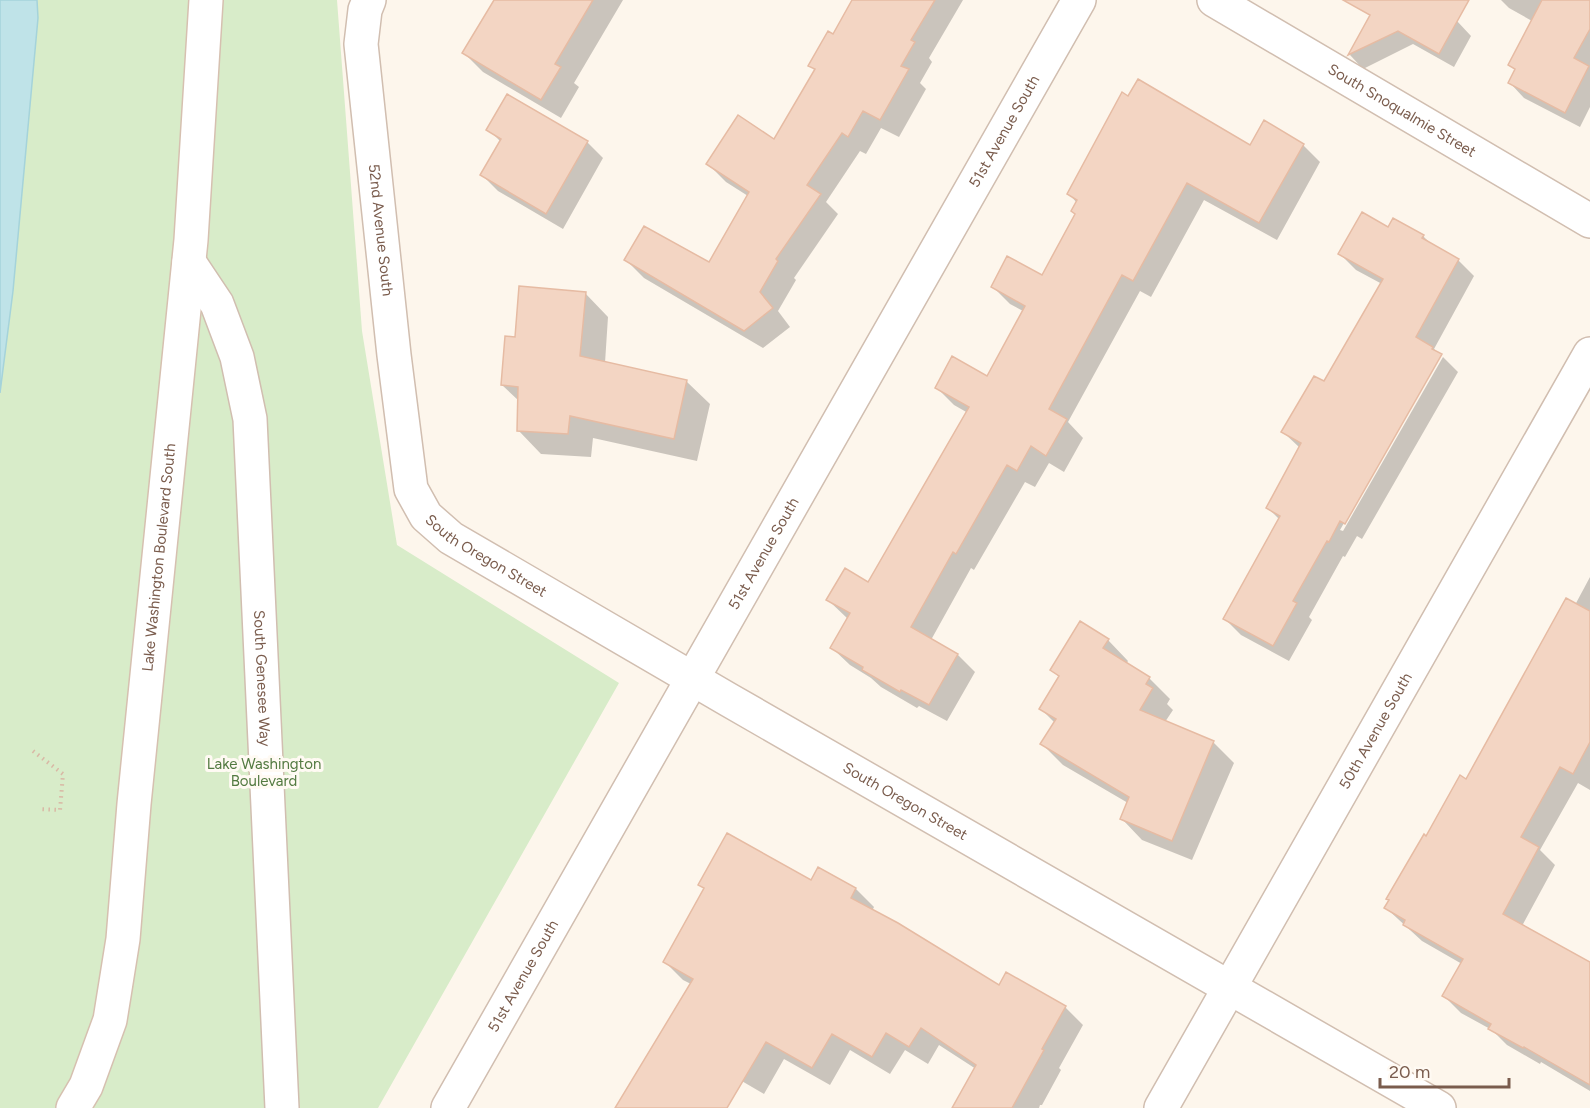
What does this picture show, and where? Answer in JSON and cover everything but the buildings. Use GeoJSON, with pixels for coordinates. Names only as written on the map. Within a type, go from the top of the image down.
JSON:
{"type":"FeatureCollection","features":[{"type":"Feature","properties":{"kind":"street","name":"Lake Washington Boulevard South"},"geometry":{"type":"LineString","coordinates":[[73,1108],[86,1086],[110,1020],[123,939],[134,804],[189,262],[207,0]]}},
{"type":"Feature","properties":{"kind":"street","name":"52nd Avenue South"},"geometry":{"type":"LineString","coordinates":[[369,0],[361,44],[394,355],[408,461]]}},
{"type":"Feature","properties":{"kind":"street","name":"51st Avenue South"},"geometry":{"type":"LineString","coordinates":[[448,1108],[1079,0]]}},
{"type":"Feature","properties":{"kind":"street","name":"South Snoqualmie Street"},"geometry":{"type":"LineString","coordinates":[[1214,0],[1590,220]]}},
{"type":"Feature","properties":{"kind":"street","name":"South Genesee Way"},"geometry":{"type":"LineString","coordinates":[[189,262],[217,304],[237,357],[250,419],[282,1108]]}},
{"type":"Feature","properties":{"kind":"street","name":"50th Avenue South"},"geometry":{"type":"LineString","coordinates":[[1161,1108],[1590,354]]}},
{"type":"Feature","properties":{"kind":"street","name":"South Oregon Street"},"geometry":{"type":"LineString","coordinates":[[408,461],[411,489],[426,516],[451,538],[1439,1108]]}},
{"type":"Feature","properties":{"kind":"path"},"geometry":{"type":"LineString","coordinates":[[33,751],[63,774],[60,810],[38,809]]}},
{"type":"Feature","properties":{"kind":"green space","name":"Lake Washington Boulevard"},"geometry":{"type":"Polygon","coordinates":[[[37,0],[337,0],[362,331],[397,545],[619,683],[378,1108],[0,1108],[0,357],[38,18],[37,0]]]}},
{"type":"Feature","properties":{"kind":"water"},"geometry":{"type":"Polygon","coordinates":[[[0,0],[37,0],[38,18],[13,291],[0,393],[0,0]]]}}]}
